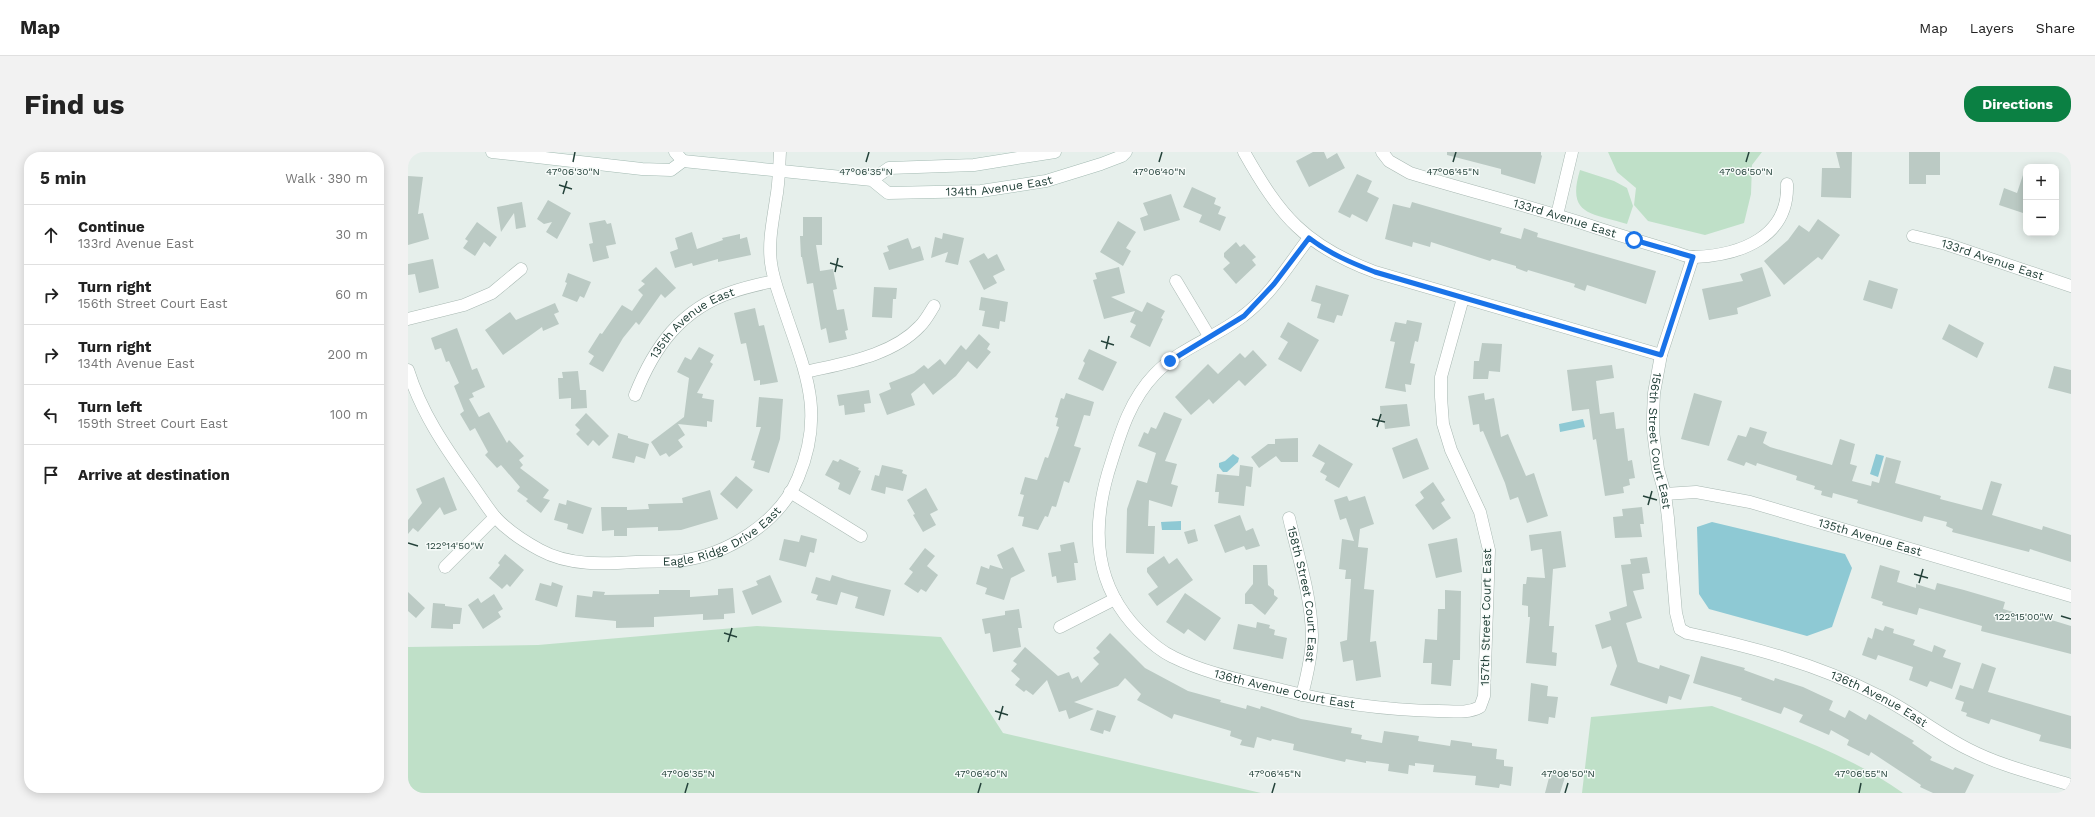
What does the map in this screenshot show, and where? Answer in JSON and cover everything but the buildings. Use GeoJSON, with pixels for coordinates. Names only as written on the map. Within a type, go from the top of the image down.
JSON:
{"type":"FeatureCollection","features":[{"type":"Feature","properties":{"kind":"street"},"geometry":{"type":"LineString","coordinates":[[492,152],[634,168],[671,170],[679,157],[872,180]]}},
{"type":"Feature","properties":{"kind":"street","name":"Eagle Ridge Drive East"},"geometry":{"type":"LineString","coordinates":[[408,370],[430,422],[495,517],[514,533],[540,551],[571,560],[594,564],[679,560],[721,549],[750,533],[778,508],[790,492],[797,478],[810,440],[812,408],[806,372],[774,281],[770,260],[771,234],[780,152]]}},
{"type":"Feature","properties":{"kind":"street","name":"134th Avenue East"},"geometry":{"type":"LineString","coordinates":[[1055,152],[974,165],[889,168],[872,180],[888,193],[981,191],[1046,181],[1124,154]]}},
{"type":"Feature","properties":{"kind":"street"},"geometry":{"type":"LineString","coordinates":[[1244,152],[1262,185],[1291,222],[1323,248],[1349,262],[1463,298],[1661,355]]}},
{"type":"Feature","properties":{"kind":"street","name":"133rd Avenue East"},"geometry":{"type":"LineString","coordinates":[[1382,152],[1389,161],[1410,173],[1557,215],[1693,257],[1727,252],[1756,243],[1766,235],[1782,214],[1788,200],[1787,184]]}},
{"type":"Feature","properties":{"kind":"street"},"geometry":{"type":"LineString","coordinates":[[1557,215],[1572,152]]}},
{"type":"Feature","properties":{"kind":"street","name":"133rd Avenue East"},"geometry":{"type":"LineString","coordinates":[[1913,236],[1946,244],[2071,286]]}},
{"type":"Feature","properties":{"kind":"street","name":"136th Avenue Court East"},"geometry":{"type":"LineString","coordinates":[[1309,238],[1257,303],[1244,316],[1170,361],[1155,374],[1129,410],[1105,485],[1098,524],[1099,549],[1105,577],[1115,600],[1129,620],[1149,641],[1171,657],[1206,671],[1302,695],[1340,702],[1407,710],[1465,712],[1480,706]]}},
{"type":"Feature","properties":{"kind":"street","name":"156th Street Court East"},"geometry":{"type":"LineString","coordinates":[[1680,629],[1676,613],[1666,494],[1658,469],[1653,431],[1654,392],[1661,355],[1693,257]]}},
{"type":"Feature","properties":{"kind":"street"},"geometry":{"type":"LineString","coordinates":[[408,319],[464,305],[492,293],[521,269]]}},
{"type":"Feature","properties":{"kind":"street"},"geometry":{"type":"LineString","coordinates":[[1176,280],[1209,336]]}},
{"type":"Feature","properties":{"kind":"street","name":"135th Avenue East"},"geometry":{"type":"LineString","coordinates":[[635,395],[652,356],[668,335],[688,316],[711,301],[732,292],[774,281]]}},
{"type":"Feature","properties":{"kind":"street","name":"157th Street Court East"},"geometry":{"type":"LineString","coordinates":[[1463,298],[1442,377],[1441,397],[1443,424],[1451,450],[1480,512],[1489,550],[1484,696],[1480,706]]}},
{"type":"Feature","properties":{"kind":"street"},"geometry":{"type":"LineString","coordinates":[[806,372],[871,355],[896,345],[920,326],[934,306]]}},
{"type":"Feature","properties":{"kind":"street"},"geometry":{"type":"LineString","coordinates":[[790,492],[861,536]]}},
{"type":"Feature","properties":{"kind":"street","name":"135th Avenue East"},"geometry":{"type":"LineString","coordinates":[[1666,494],[1696,492],[1750,502],[2071,596]]}},
{"type":"Feature","properties":{"kind":"street"},"geometry":{"type":"LineString","coordinates":[[445,567],[495,517]]}},
{"type":"Feature","properties":{"kind":"street","name":"158th Street Court East"},"geometry":{"type":"LineString","coordinates":[[1289,518],[1310,615],[1312,636],[1309,662],[1302,695]]}},
{"type":"Feature","properties":{"kind":"street"},"geometry":{"type":"LineString","coordinates":[[1060,626],[1115,600]]}},
{"type":"Feature","properties":{"kind":"street","name":"136th Avenue East"},"geometry":{"type":"LineString","coordinates":[[1680,629],[1687,633],[1740,645],[1787,658],[1848,682],[1895,704],[1980,755],[2006,765],[2071,785]]}},
{"type":"Feature","properties":{"kind":"green space"},"geometry":{"type":"Polygon","coordinates":[[[1608,152],[1762,152],[1752,165],[1751,194],[1744,223],[1705,235],[1648,221],[1634,205],[1636,188],[1617,172],[1608,152]]]}},
{"type":"Feature","properties":{"kind":"green space"},"geometry":{"type":"Polygon","coordinates":[[[1580,170],[1614,181],[1627,188],[1633,206],[1627,224],[1593,214],[1585,210],[1579,204],[1577,185],[1580,170]]]}},
{"type":"Feature","properties":{"kind":"green space"},"geometry":{"type":"Polygon","coordinates":[[[757,626],[941,637],[1003,733],[1261,793],[408,793],[408,647],[538,645],[757,626]]]}},
{"type":"Feature","properties":{"kind":"green space"},"geometry":{"type":"Polygon","coordinates":[[[1712,706],[1810,743],[1858,765],[1903,793],[1582,793],[1591,717],[1712,706]]]}},
{"type":"Feature","properties":{"kind":"water"},"geometry":{"type":"Polygon","coordinates":[[[1583,419],[1585,427],[1560,432],[1559,424],[1583,419]]]}},
{"type":"Feature","properties":{"kind":"water"},"geometry":{"type":"Polygon","coordinates":[[[1233,454],[1239,458],[1238,462],[1227,472],[1223,472],[1219,467],[1219,463],[1225,461],[1233,454]]]}},
{"type":"Feature","properties":{"kind":"water"},"geometry":{"type":"Polygon","coordinates":[[[1876,454],[1884,456],[1878,477],[1870,474],[1876,454]]]}},
{"type":"Feature","properties":{"kind":"water"},"geometry":{"type":"Polygon","coordinates":[[[1181,521],[1181,530],[1162,530],[1161,522],[1181,521]]]}},
{"type":"Feature","properties":{"kind":"water"},"geometry":{"type":"Polygon","coordinates":[[[1712,522],[1845,554],[1852,568],[1832,627],[1807,636],[1709,609],[1699,594],[1697,527],[1712,522]]]}},
{"type":"Feature","properties":{"kind":"route"},"geometry":{"type":"LineString","coordinates":[[1170,361],[1189,348],[1244,316],[1274,284],[1309,238],[1323,248],[1349,262],[1375,272],[1661,355],[1681,298],[1693,257],[1634,240]]}}]}
